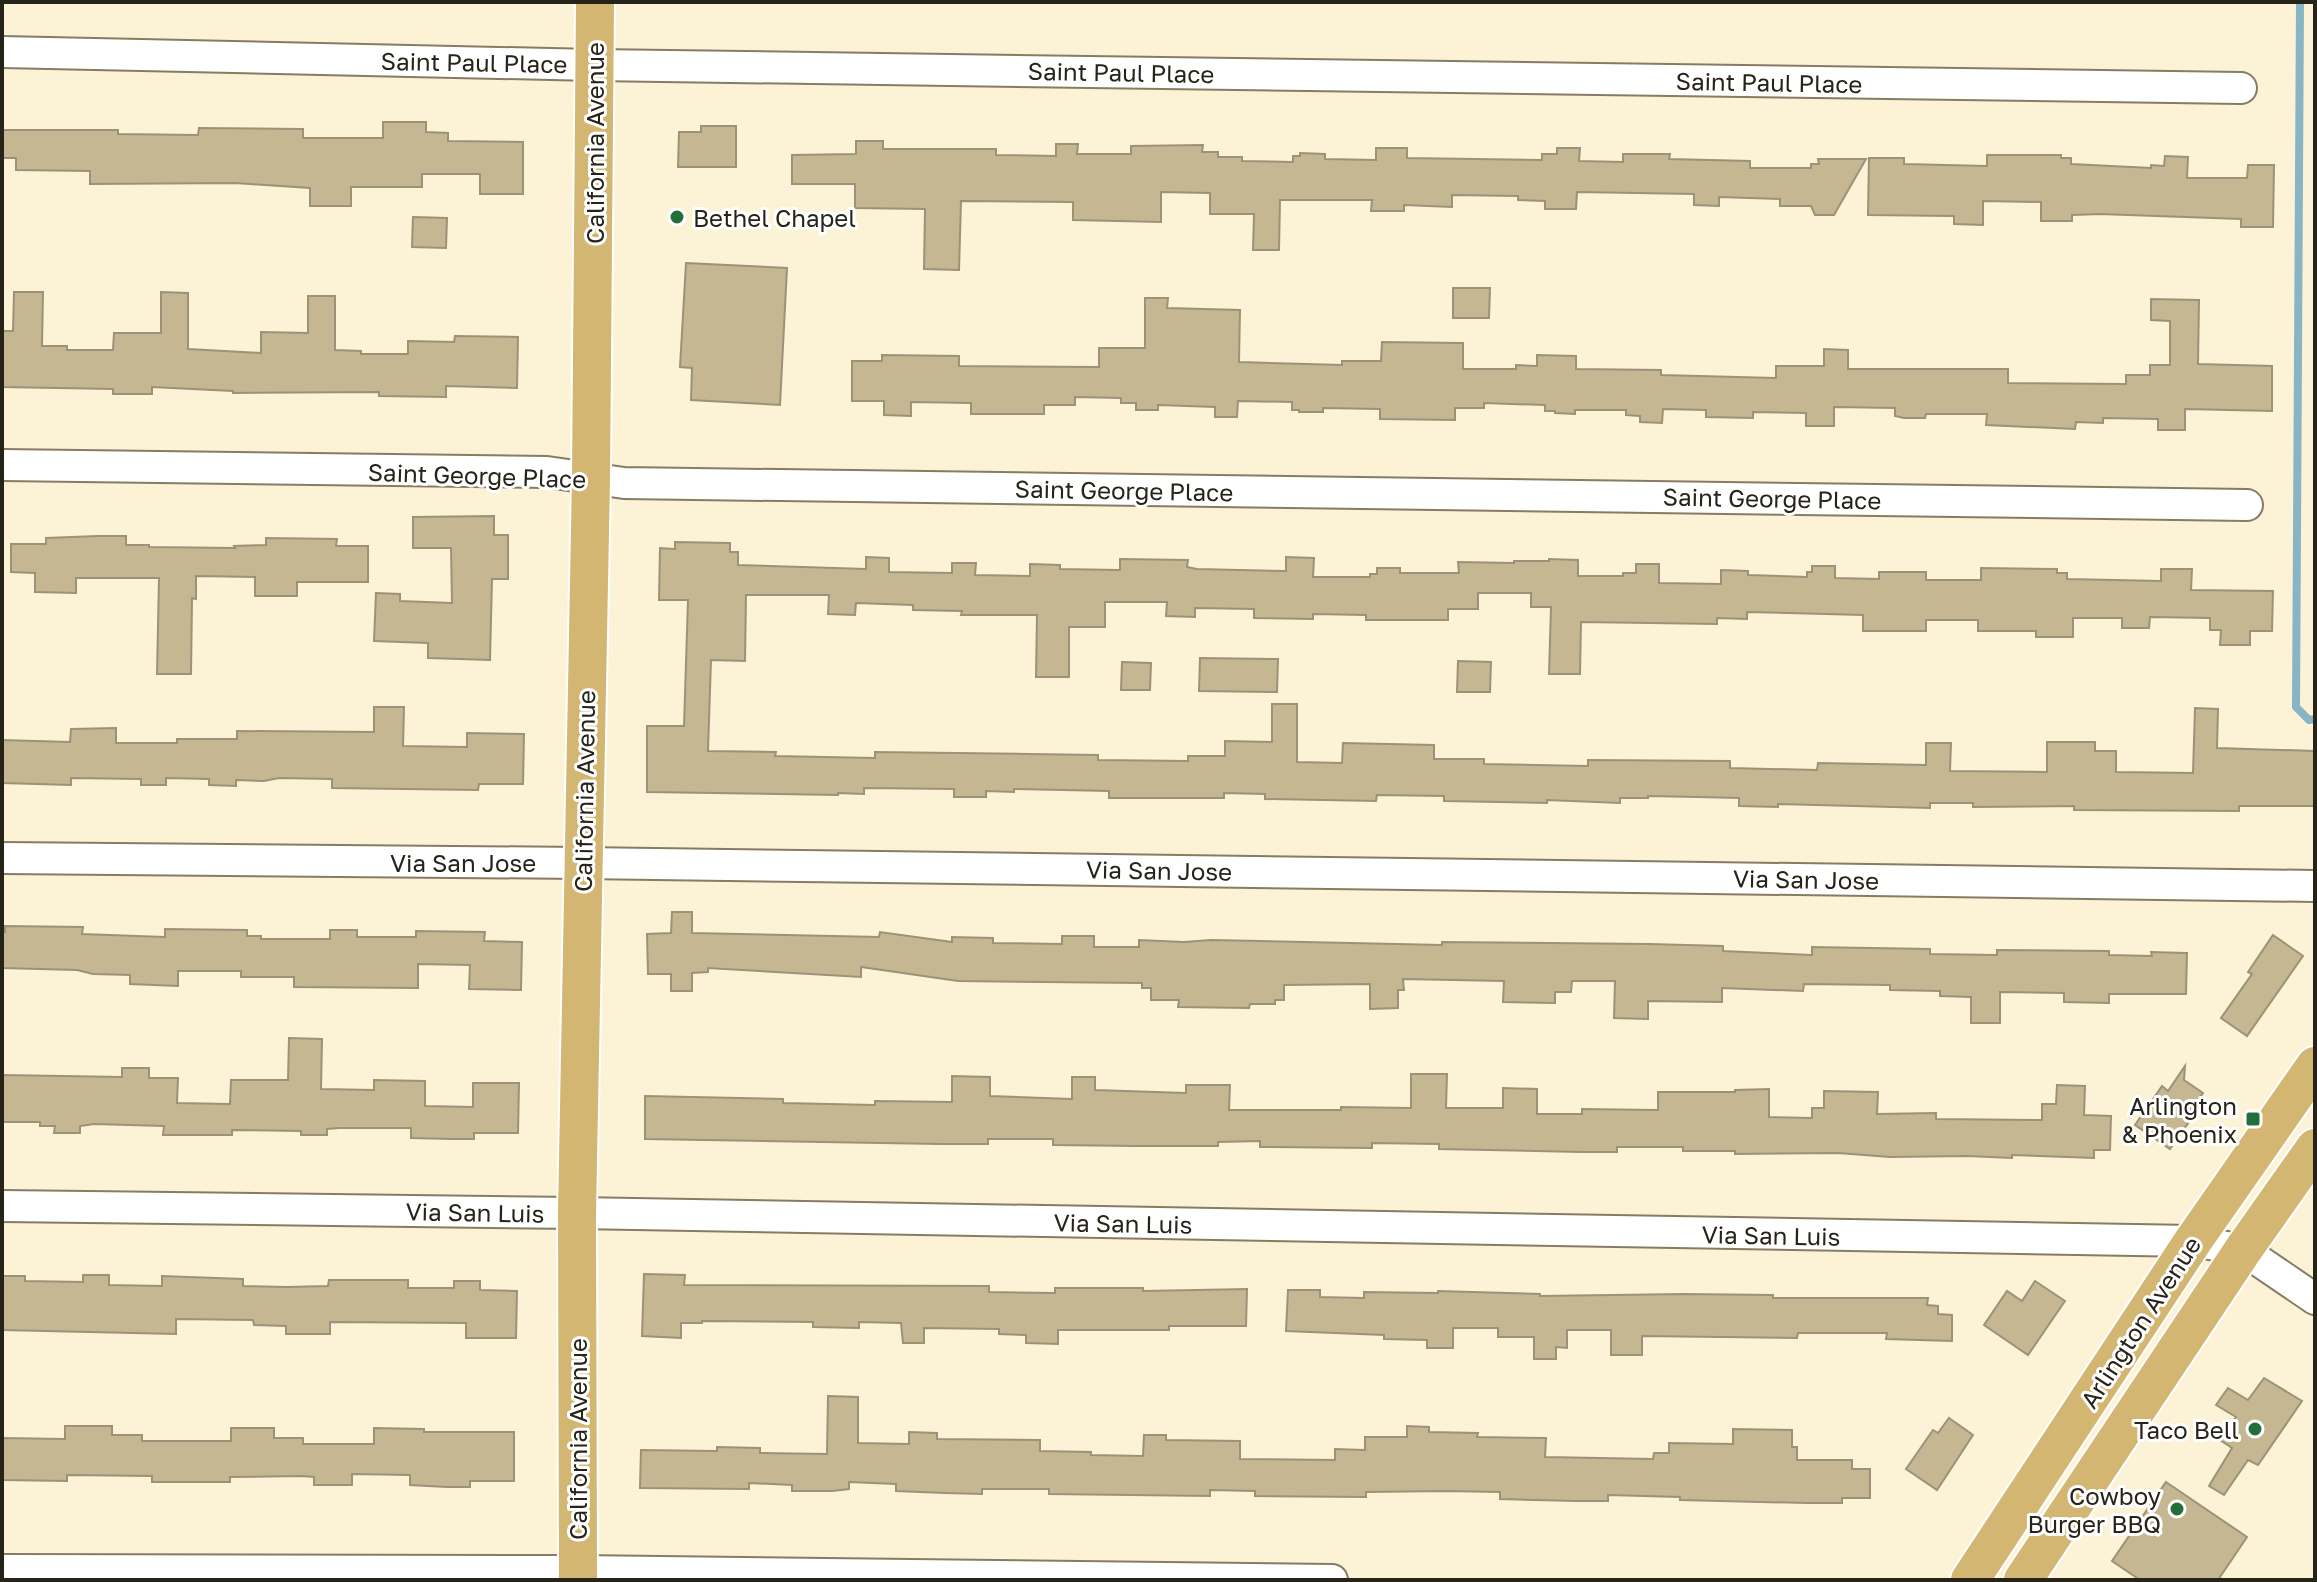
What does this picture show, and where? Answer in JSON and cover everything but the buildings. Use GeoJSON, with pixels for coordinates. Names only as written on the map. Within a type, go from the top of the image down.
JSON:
{"type":"FeatureCollection","features":[{"type":"Feature","properties":{"kind":"main road","name":"California Avenue"},"geometry":{"type":"LineString","coordinates":[[578,1576],[577,1213],[591,478],[595,2]]}},
{"type":"Feature","properties":{"kind":"main road","name":"Arlington Avenue"},"geometry":{"type":"LineString","coordinates":[[1970,1580],[2193,1241],[2315,1066]]}},
{"type":"Feature","properties":{"kind":"main road","name":"Arlington Avenue"},"geometry":{"type":"LineString","coordinates":[[2023,1580],[2243,1250],[2315,1148]]}},
{"type":"Feature","properties":{"kind":"street","name":"Saint Paul Place"},"geometry":{"type":"LineString","coordinates":[[2,52],[594,65],[2241,88]]}},
{"type":"Feature","properties":{"kind":"street","name":"Saint George Place"},"geometry":{"type":"LineString","coordinates":[[2,465],[547,472],[624,483],[2247,505]]}},
{"type":"Feature","properties":{"kind":"street","name":"Via San Jose"},"geometry":{"type":"LineString","coordinates":[[2,858],[2315,886]]}},
{"type":"Feature","properties":{"kind":"street","name":"Via San Luis"},"geometry":{"type":"LineString","coordinates":[[2,1206],[2193,1241],[2243,1250]]}},
{"type":"Feature","properties":{"kind":"street"},"geometry":{"type":"LineString","coordinates":[[2243,1250],[2315,1299]]}},
{"type":"Feature","properties":{"kind":"street"},"geometry":{"type":"LineString","coordinates":[[2,1570],[1332,1580]]}},
{"type":"Feature","properties":{"kind":"waterway"},"geometry":{"type":"LineString","coordinates":[[2300,2],[2296,707],[2309,720],[2315,719]]}},
{"type":"Feature","properties":{"kind":"place","name":"Bethel Chapel"},"geometry":{"type":"Point","coordinates":[677,217]}},
{"type":"Feature","properties":{"kind":"place","name":"Arlington & Phoenix"},"geometry":{"type":"Point","coordinates":[2253,1119]}},
{"type":"Feature","properties":{"kind":"place","name":"Taco Bell"},"geometry":{"type":"Point","coordinates":[2255,1429]}},
{"type":"Feature","properties":{"kind":"place","name":"Cowboy Burger BBQ"},"geometry":{"type":"Point","coordinates":[2177,1509]}}]}
